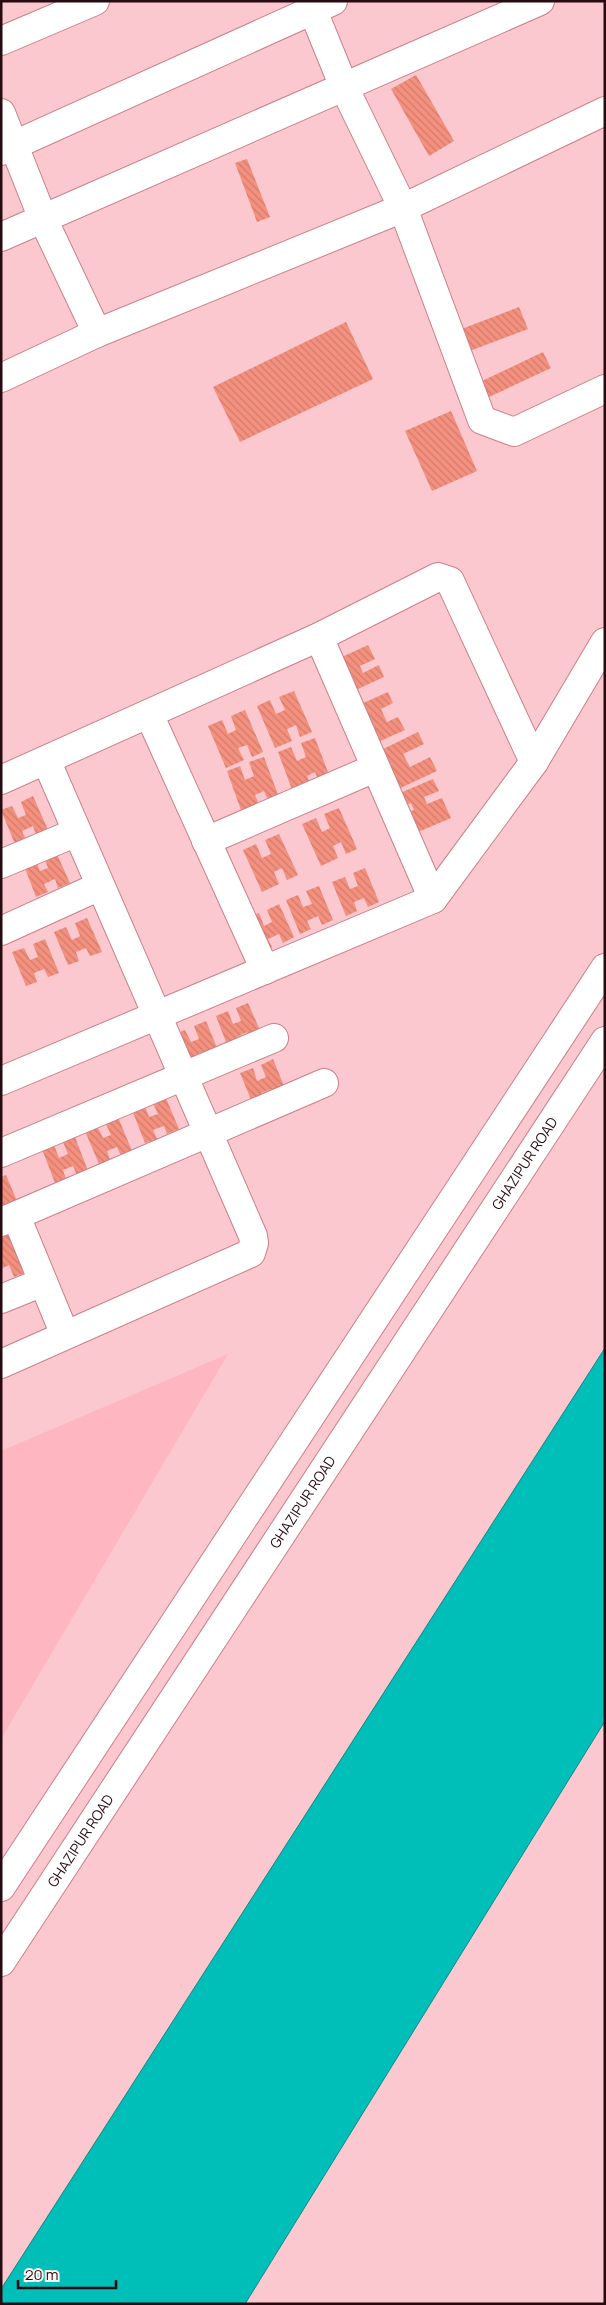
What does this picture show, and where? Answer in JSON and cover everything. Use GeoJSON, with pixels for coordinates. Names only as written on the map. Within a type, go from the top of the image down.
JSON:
{"type":"FeatureCollection","features":[{"type":"Feature","properties":{"kind":"street"},"geometry":{"type":"LineString","coordinates":[[1,41],[95,1]]}},
{"type":"Feature","properties":{"kind":"street"},"geometry":{"type":"LineString","coordinates":[[1,238],[540,1]]}},
{"type":"Feature","properties":{"kind":"street"},"geometry":{"type":"LineString","coordinates":[[8,148],[318,4],[344,87],[403,208],[482,420],[514,432],[605,389]]}},
{"type":"Feature","properties":{"kind":"street"},"geometry":{"type":"LineString","coordinates":[[1,378],[96,333],[403,208],[605,111]]}},
{"type":"Feature","properties":{"kind":"street"},"geometry":{"type":"LineString","coordinates":[[1,113],[8,148],[96,333]]}},
{"type":"Feature","properties":{"kind":"street"},"geometry":{"type":"LineString","coordinates":[[1,780],[319,637],[438,577],[450,581],[534,762]]}},
{"type":"Feature","properties":{"kind":"street"},"geometry":{"type":"LineString","coordinates":[[319,637],[432,899]]}},
{"type":"Feature","properties":{"kind":"street"},"geometry":{"type":"LineString","coordinates":[[1,1081],[432,899],[534,762],[605,642]]}},
{"type":"Feature","properties":{"kind":"street"},"geometry":{"type":"LineString","coordinates":[[149,714],[265,970]]}},
{"type":"Feature","properties":{"kind":"street"},"geometry":{"type":"LineString","coordinates":[[1,1364],[250,1253],[254,1243],[253,1236],[210,1133],[46,760]]}},
{"type":"Feature","properties":{"kind":"street"},"geometry":{"type":"LineString","coordinates":[[206,841],[375,768]]}},
{"type":"Feature","properties":{"kind":"street"},"geometry":{"type":"LineString","coordinates":[[1,864],[77,832]]}},
{"type":"Feature","properties":{"kind":"street"},"geometry":{"type":"LineString","coordinates":[[1,931],[100,886]]}},
{"type":"Feature","properties":{"kind":"street"},"geometry":{"type":"LineString","coordinates":[[1,1887],[605,968]]}},
{"type":"Feature","properties":{"kind":"street"},"geometry":{"type":"LineString","coordinates":[[1,1153],[274,1038]]}},
{"type":"Feature","properties":{"kind":"street","name":"GHAZIPUR ROAD"},"geometry":{"type":"LineString","coordinates":[[1,1962],[605,1041]]}},
{"type":"Feature","properties":{"kind":"street"},"geometry":{"type":"LineString","coordinates":[[65,1335],[43,1282],[8,1219],[324,1083]]}},
{"type":"Feature","properties":{"kind":"street"},"geometry":{"type":"LineString","coordinates":[[1,1299],[43,1282]]}},
{"type":"Feature","properties":{"kind":"shaded area"},"geometry":{"type":"Polygon","coordinates":[[[228,1354],[1,1739],[1,1451],[228,1354]]]}},
{"type":"Feature","properties":{"kind":"water"},"geometry":{"type":"Polygon","coordinates":[[[605,1348],[605,1721],[245,2304],[1,2304],[1,2289],[605,1348]]]}},
{"type":"Feature","properties":{"kind":"building"},"geometry":{"type":"Polygon","coordinates":[[[416,75],[454,141],[429,156],[391,89],[416,75]]]}},
{"type":"Feature","properties":{"kind":"building"},"geometry":{"type":"Polygon","coordinates":[[[247,159],[270,217],[257,222],[235,163],[247,159]]]}},
{"type":"Feature","properties":{"kind":"building"},"geometry":{"type":"Polygon","coordinates":[[[519,307],[528,329],[467,352],[459,330],[519,307]]]}},
{"type":"Feature","properties":{"kind":"building"},"geometry":{"type":"Polygon","coordinates":[[[346,322],[373,379],[240,442],[213,387],[346,322]]]}},
{"type":"Feature","properties":{"kind":"building"},"geometry":{"type":"Polygon","coordinates":[[[543,352],[551,368],[489,397],[482,381],[543,352]]]}},
{"type":"Feature","properties":{"kind":"building"},"geometry":{"type":"Polygon","coordinates":[[[451,411],[477,471],[432,491],[405,431],[451,411]]]}},
{"type":"Feature","properties":{"kind":"building"},"geometry":{"type":"Polygon","coordinates":[[[368,645],[375,659],[360,666],[363,673],[379,665],[384,677],[347,694],[343,685],[354,680],[351,673],[340,677],[333,661],[368,645]]]}},
{"type":"Feature","properties":{"kind":"building"},"geometry":{"type":"Polygon","coordinates":[[[294,691],[312,732],[300,737],[296,725],[287,729],[292,741],[275,748],[257,706],[270,700],[276,714],[285,710],[279,697],[294,691]]]}},
{"type":"Feature","properties":{"kind":"building"},"geometry":{"type":"Polygon","coordinates":[[[388,692],[393,703],[381,709],[387,722],[398,717],[405,730],[369,746],[364,733],[375,728],[369,716],[358,721],[352,708],[388,692]]]}},
{"type":"Feature","properties":{"kind":"building"},"geometry":{"type":"Polygon","coordinates":[[[245,710],[263,752],[252,757],[247,745],[238,748],[244,760],[226,768],[208,726],[222,720],[228,734],[236,730],[231,716],[245,710]]]}},
{"type":"Feature","properties":{"kind":"building"},"geometry":{"type":"Polygon","coordinates":[[[418,732],[424,744],[403,754],[410,767],[430,757],[437,771],[394,791],[375,753],[418,732]]]}},
{"type":"Feature","properties":{"kind":"building"},"geometry":{"type":"Polygon","coordinates":[[[315,738],[331,780],[320,784],[315,772],[307,776],[312,788],[294,795],[278,752],[291,747],[297,761],[306,757],[301,743],[315,738]]]}},
{"type":"Feature","properties":{"kind":"building"},"geometry":{"type":"Polygon","coordinates":[[[264,757],[280,800],[269,803],[264,791],[255,795],[260,807],[242,813],[227,771],[240,766],[245,780],[254,776],[249,762],[264,757]]]}},
{"type":"Feature","properties":{"kind":"building"},"geometry":{"type":"Polygon","coordinates":[[[433,779],[439,791],[424,797],[427,804],[442,798],[451,818],[411,835],[402,815],[414,810],[411,803],[398,808],[393,796],[433,779]]]}},
{"type":"Feature","properties":{"kind":"building"},"geometry":{"type":"Polygon","coordinates":[[[33,796],[48,830],[36,835],[33,826],[22,831],[26,840],[15,844],[1,810],[12,806],[18,818],[26,815],[21,802],[33,796]]]}},
{"type":"Feature","properties":{"kind":"building"},"geometry":{"type":"Polygon","coordinates":[[[339,808],[357,849],[346,854],[341,842],[333,846],[338,858],[321,866],[302,824],[316,818],[322,832],[330,828],[324,814],[339,808]]]}},
{"type":"Feature","properties":{"kind":"building"},"geometry":{"type":"Polygon","coordinates":[[[279,834],[298,875],[287,880],[282,868],[274,872],[279,884],[262,892],[243,850],[256,844],[262,858],[271,854],[265,840],[279,834]]]}},
{"type":"Feature","properties":{"kind":"building"},"geometry":{"type":"Polygon","coordinates":[[[55,850],[70,883],[58,888],[55,879],[44,884],[48,892],[36,897],[23,863],[35,858],[40,871],[48,868],[43,854],[55,850]]]}},
{"type":"Feature","properties":{"kind":"building"},"geometry":{"type":"Polygon","coordinates":[[[365,868],[379,902],[368,907],[364,898],[354,902],[357,911],[346,916],[332,882],[345,877],[350,889],[358,886],[353,873],[365,868]]]}},
{"type":"Feature","properties":{"kind":"building"},"geometry":{"type":"Polygon","coordinates":[[[319,886],[333,920],[322,925],[318,916],[307,921],[311,929],[300,934],[286,900],[298,895],[303,907],[312,904],[306,891],[319,886]]]}},
{"type":"Feature","properties":{"kind":"building"},"geometry":{"type":"Polygon","coordinates":[[[279,904],[294,937],[283,943],[279,934],[268,939],[272,947],[261,952],[247,918],[259,913],[264,926],[272,922],[267,910],[279,904]]]}},
{"type":"Feature","properties":{"kind":"building"},"geometry":{"type":"Polygon","coordinates":[[[87,918],[102,952],[90,956],[86,948],[76,952],[79,961],[68,965],[54,932],[66,927],[72,940],[80,936],[75,923],[87,918]]]}},
{"type":"Feature","properties":{"kind":"building"},"geometry":{"type":"Polygon","coordinates":[[[45,939],[59,973],[48,977],[44,969],[34,973],[37,982],[26,986],[12,952],[24,948],[30,960],[38,957],[33,944],[45,939]]]}},
{"type":"Feature","properties":{"kind":"building"},"geometry":{"type":"Polygon","coordinates":[[[248,1003],[263,1037],[251,1041],[247,1032],[237,1037],[241,1045],[229,1050],[216,1016],[228,1011],[233,1024],[241,1021],[236,1008],[248,1003]]]}},
{"type":"Feature","properties":{"kind":"building"},"geometry":{"type":"Polygon","coordinates":[[[206,1021],[220,1055],[209,1060],[205,1051],[195,1055],[198,1064],[187,1069],[173,1035],[185,1030],[191,1042],[199,1039],[194,1026],[206,1021]]]}},
{"type":"Feature","properties":{"kind":"building"},"geometry":{"type":"Polygon","coordinates":[[[273,1059],[287,1093],[276,1098],[272,1089],[261,1093],[265,1102],[254,1107],[240,1073],[253,1068],[257,1081],[266,1077],[261,1065],[273,1059]]]}},
{"type":"Feature","properties":{"kind":"building"},"geometry":{"type":"Polygon","coordinates":[[[165,1096],[179,1129],[167,1134],[164,1126],[153,1130],[157,1139],[145,1143],[132,1110],[144,1104],[149,1117],[158,1114],[152,1101],[165,1096]]]}},
{"type":"Feature","properties":{"kind":"building"},"geometry":{"type":"Polygon","coordinates":[[[118,1117],[132,1151],[121,1156],[117,1147],[107,1151],[110,1160],[99,1164],[85,1131],[97,1126],[103,1138],[111,1135],[105,1122],[118,1117]]]}},
{"type":"Feature","properties":{"kind":"building"},"geometry":{"type":"Polygon","coordinates":[[[75,1137],[88,1171],[77,1175],[73,1166],[63,1170],[66,1179],[55,1183],[42,1149],[54,1145],[59,1158],[68,1154],[63,1142],[75,1137]]]}},
{"type":"Feature","properties":{"kind":"building"},"geometry":{"type":"Polygon","coordinates":[[[6,1175],[20,1208],[8,1213],[5,1204],[1,1206],[1,1177],[6,1175]]]}},
{"type":"Feature","properties":{"kind":"building"},"geometry":{"type":"Polygon","coordinates":[[[7,1231],[25,1273],[14,1277],[9,1265],[1,1269],[1,1234],[7,1231]]]}}]}
